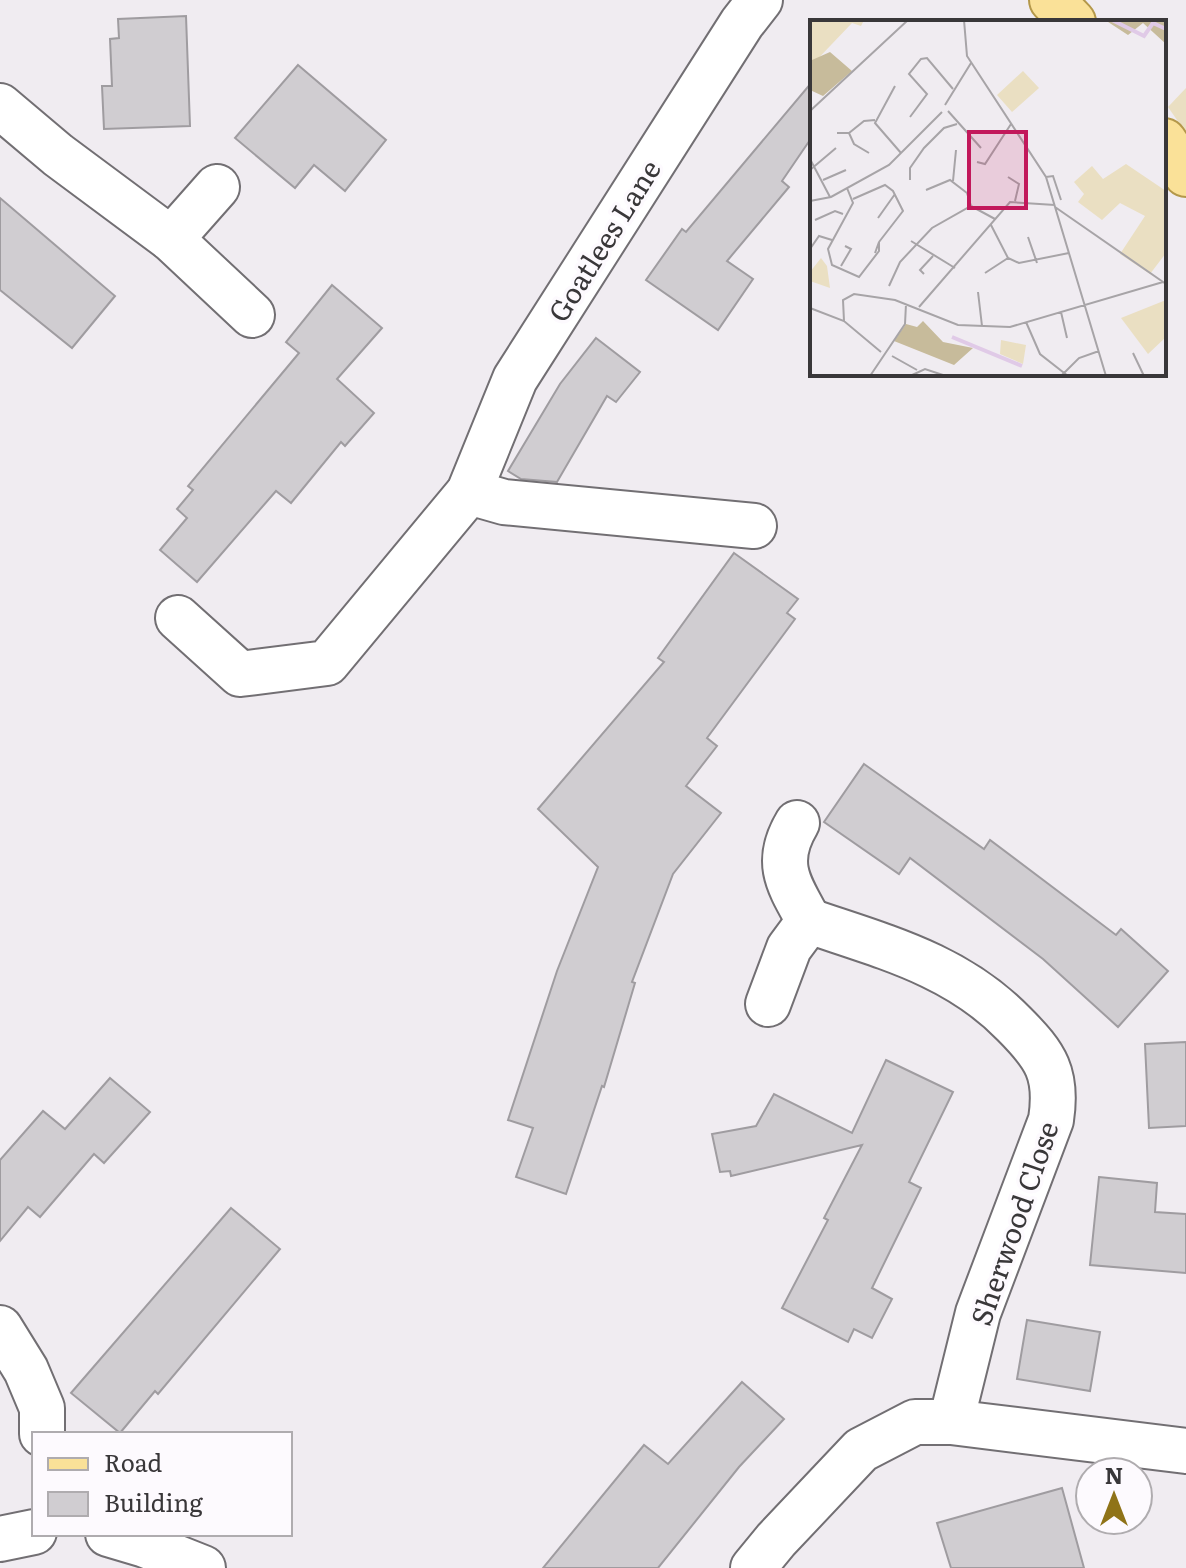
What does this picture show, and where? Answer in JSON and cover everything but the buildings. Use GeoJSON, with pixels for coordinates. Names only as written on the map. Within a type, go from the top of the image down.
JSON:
{"type":"FeatureCollection","features":[{"type":"Feature","properties":{"kind":"main road"},"geometry":{"type":"LineString","coordinates":[[1052,0],[1071,20]]}},
{"type":"Feature","properties":{"kind":"main road"},"geometry":{"type":"LineString","coordinates":[[1166,144],[1186,174]]}},
{"type":"Feature","properties":{"kind":"street","name":"Goatlees Lane"},"geometry":{"type":"LineString","coordinates":[[178,618],[240,674],[327,663],[469,492],[515,379],[742,23],[760,0]]}},
{"type":"Feature","properties":{"kind":"street"},"geometry":{"type":"LineString","coordinates":[[0,106],[58,155],[171,239],[252,315]]}},
{"type":"Feature","properties":{"kind":"street"},"geometry":{"type":"LineString","coordinates":[[171,239],[217,187]]}},
{"type":"Feature","properties":{"kind":"street"},"geometry":{"type":"LineString","coordinates":[[469,492],[504,502],[754,526]]}},
{"type":"Feature","properties":{"kind":"street"},"geometry":{"type":"LineString","coordinates":[[768,1004],[787,952],[809,921],[786,880],[784,859],[788,837],[797,823]]}},
{"type":"Feature","properties":{"kind":"street","name":"Sherwood Close"},"geometry":{"type":"LineString","coordinates":[[809,921],[944,970],[993,1002],[1040,1050],[1049,1073],[1055,1096],[1051,1120],[978,1313],[951,1422]]}},
{"type":"Feature","properties":{"kind":"street"},"geometry":{"type":"LineString","coordinates":[[0,1328],[26,1370],[42,1408],[42,1432]]}},
{"type":"Feature","properties":{"kind":"street"},"geometry":{"type":"LineString","coordinates":[[753,1568],[861,1450],[915,1422],[951,1422],[1186,1451]]}},
{"type":"Feature","properties":{"kind":"street"},"geometry":{"type":"LineString","coordinates":[[0,1539],[32,1532]]}},
{"type":"Feature","properties":{"kind":"street"},"geometry":{"type":"LineString","coordinates":[[115,1536],[203,1568]]}},
{"type":"Feature","properties":{"kind":"shaded area"},"geometry":{"type":"Polygon","coordinates":[[[1186,88],[1186,133],[1168,107],[1186,88]]]}}]}
